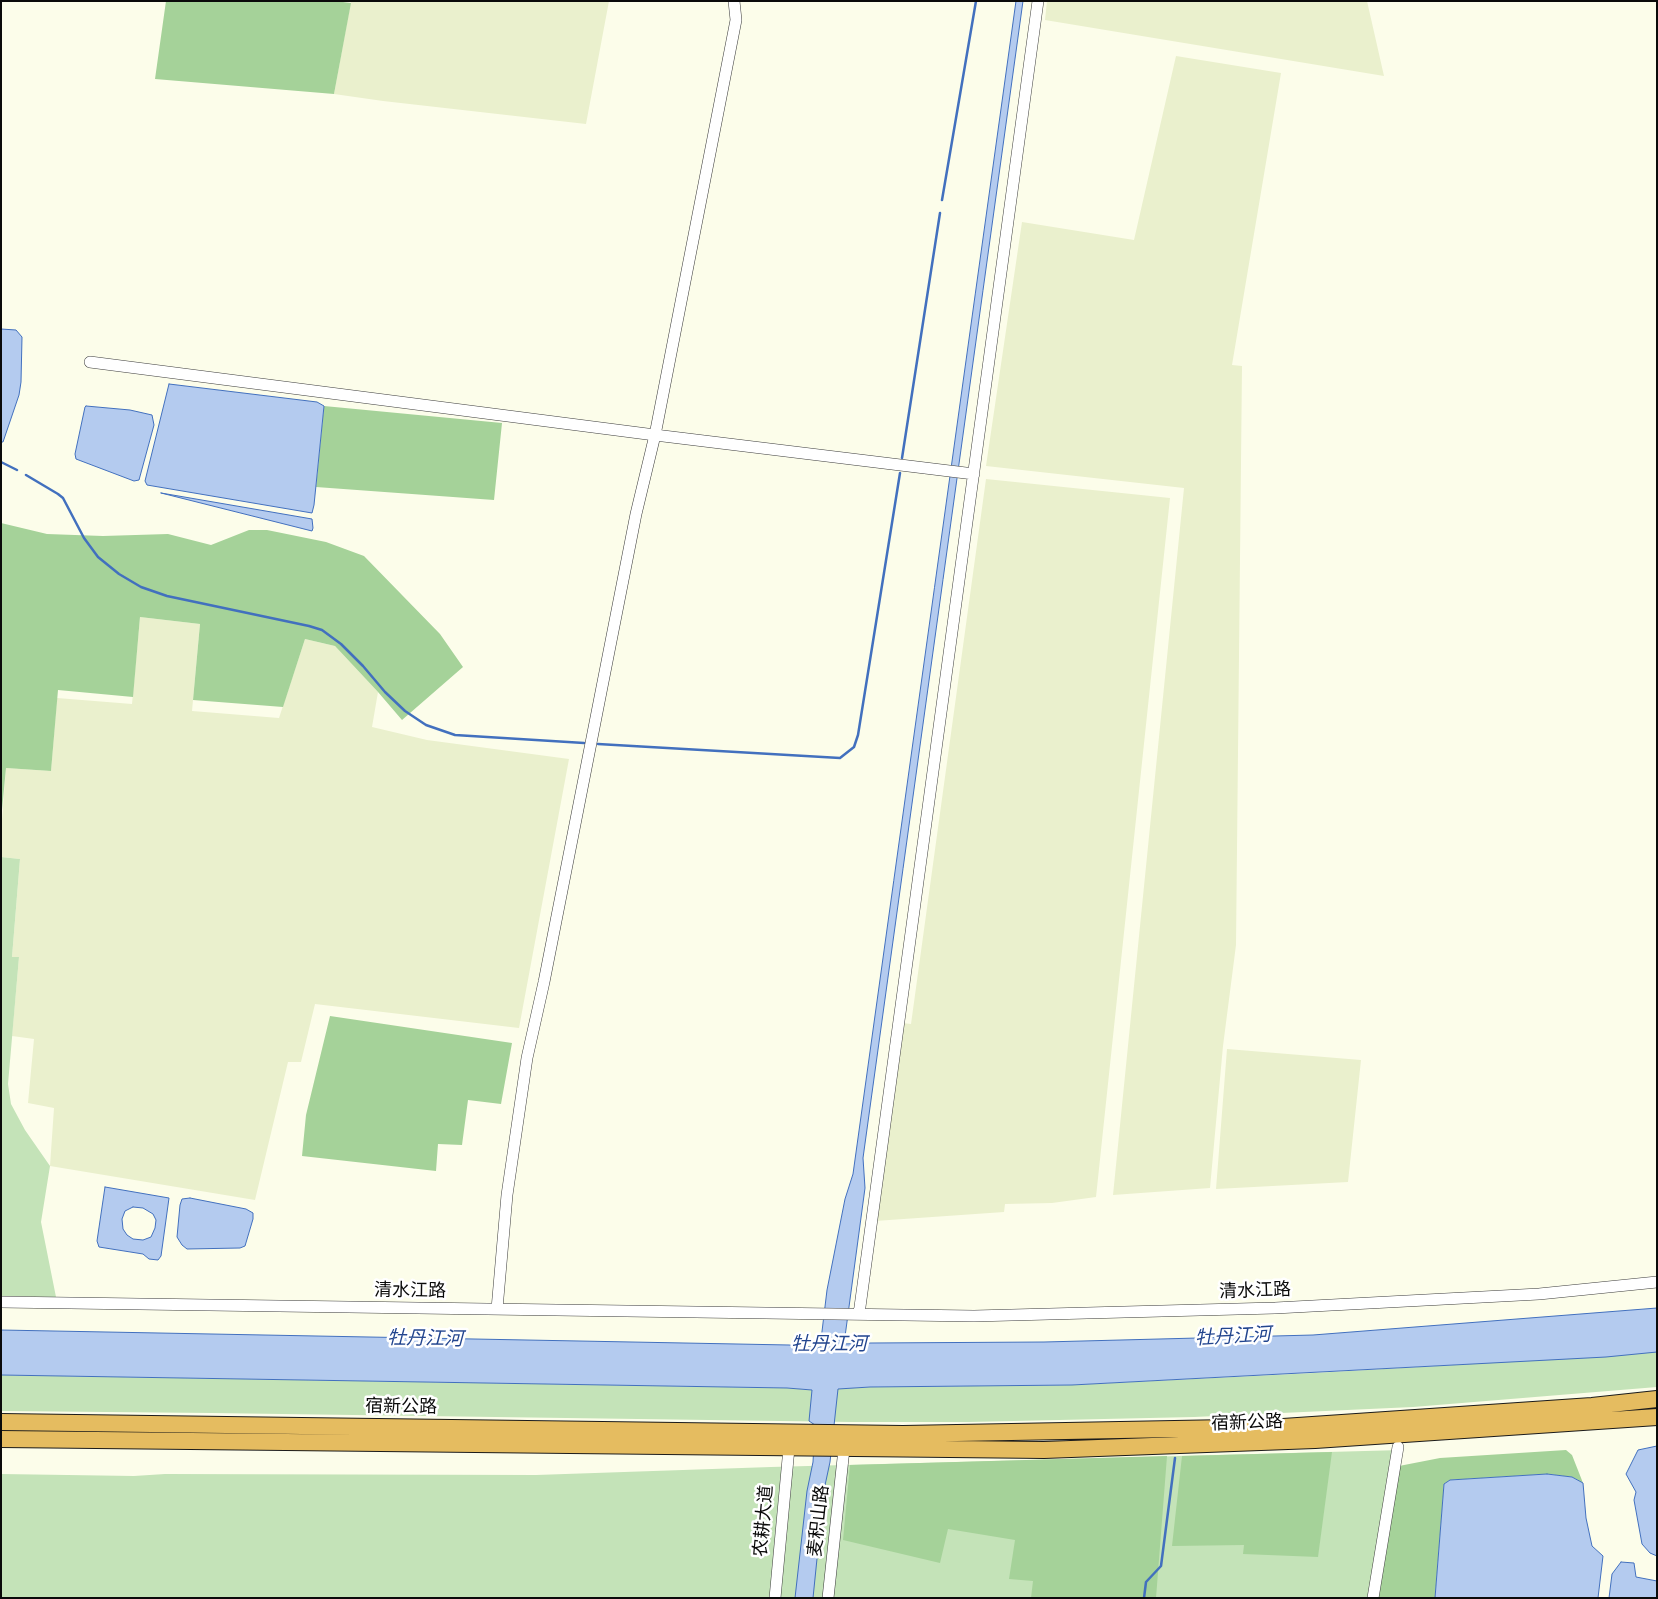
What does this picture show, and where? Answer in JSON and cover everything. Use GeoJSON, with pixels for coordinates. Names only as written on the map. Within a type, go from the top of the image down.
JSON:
{"type":"FeatureCollection","features":[{"type":"Feature","properties":{"kind":"highway","name":"宿新公路"},"geometry":{"type":"LineString","coordinates":[[841,1444],[913,1434],[1283,1427],[1592,1406],[1657,1399]]}},
{"type":"Feature","properties":{"kind":"highway","name":"宿新公路"},"geometry":{"type":"LineString","coordinates":[[841,1444],[1044,1450],[1296,1441],[1657,1417]]}},
{"type":"Feature","properties":{"kind":"highway","name":"宿新公路"},"geometry":{"type":"LineString","coordinates":[[1,1422],[796,1443]]}},
{"type":"Feature","properties":{"kind":"highway","name":"宿新公路"},"geometry":{"type":"LineString","coordinates":[[1,1439],[796,1443]]}},
{"type":"Feature","properties":{"kind":"highway"},"geometry":{"type":"LineString","coordinates":[[796,1443],[841,1444]]}},
{"type":"Feature","properties":{"kind":"street"},"geometry":{"type":"LineString","coordinates":[[496,1309],[507,1195],[527,1058],[544,982],[636,514],[655,436],[736,20],[734,1]]}},
{"type":"Feature","properties":{"kind":"street"},"geometry":{"type":"LineString","coordinates":[[856,1314],[970,474],[1038,1]]}},
{"type":"Feature","properties":{"kind":"street"},"geometry":{"type":"LineString","coordinates":[[90,362],[655,436],[970,474]]}},
{"type":"Feature","properties":{"kind":"street","name":"清水江路"},"geometry":{"type":"LineString","coordinates":[[1,1302],[974,1316],[1275,1308],[1539,1294],[1657,1282]]}},
{"type":"Feature","properties":{"kind":"street","name":"农耕大道"},"geometry":{"type":"LineString","coordinates":[[775,1598],[796,1443]]}},
{"type":"Feature","properties":{"kind":"street","name":"麦积山路"},"geometry":{"type":"LineString","coordinates":[[828,1598],[841,1444]]}},
{"type":"Feature","properties":{"kind":"street"},"geometry":{"type":"LineString","coordinates":[[1374,1598],[1398,1447]]}},
{"type":"Feature","properties":{"kind":"green space"},"geometry":{"type":"Polygon","coordinates":[[[166,1],[335,1],[351,3],[334,94],[155,79],[166,1]]]}},
{"type":"Feature","properties":{"kind":"green space"},"geometry":{"type":"Polygon","coordinates":[[[351,1],[609,1],[586,124],[334,94],[351,1]]]}},
{"type":"Feature","properties":{"kind":"green space"},"geometry":{"type":"Polygon","coordinates":[[[1047,1],[1367,1],[1384,76],[1045,20],[1047,1]]]}},
{"type":"Feature","properties":{"kind":"green space"},"geometry":{"type":"Polygon","coordinates":[[[1176,56],[1281,73],[1232,365],[1242,366],[1236,945],[1223,1046],[1210,1188],[1113,1195],[1184,488],[986,466],[1022,222],[1134,240],[1176,56]]]}},
{"type":"Feature","properties":{"kind":"green space"},"geometry":{"type":"Polygon","coordinates":[[[324,406],[502,423],[494,500],[316,487],[324,406]]]}},
{"type":"Feature","properties":{"kind":"green space"},"geometry":{"type":"Polygon","coordinates":[[[986,479],[1170,498],[1096,1197],[1052,1203],[1005,1204],[1004,1212],[875,1221],[902,1023],[911,1024],[986,479]]]}},
{"type":"Feature","properties":{"kind":"green space"},"geometry":{"type":"Polygon","coordinates":[[[1,523],[47,534],[103,536],[168,534],[211,545],[249,530],[267,530],[326,542],[364,556],[440,634],[463,667],[402,720],[335,646],[305,639],[283,707],[193,700],[200,624],[140,617],[133,697],[58,690],[51,771],[6,768],[1,821],[1,523]]]}},
{"type":"Feature","properties":{"kind":"green space"},"geometry":{"type":"Polygon","coordinates":[[[140,617],[200,624],[192,711],[279,718],[305,639],[335,646],[378,692],[372,727],[427,740],[569,759],[519,1028],[315,1004],[301,1062],[288,1062],[255,1200],[50,1166],[54,1108],[28,1103],[34,1039],[12,1036],[19,957],[12,957],[20,859],[1,857],[6,768],[51,771],[57,698],[132,704],[140,617]]]}},
{"type":"Feature","properties":{"kind":"green space"},"geometry":{"type":"Polygon","coordinates":[[[1,857],[20,859],[12,957],[19,957],[8,1084],[11,1104],[25,1130],[50,1166],[41,1222],[56,1297],[1,1296],[1,857]]]}},
{"type":"Feature","properties":{"kind":"green space"},"geometry":{"type":"Polygon","coordinates":[[[330,1016],[512,1043],[501,1104],[468,1100],[462,1145],[438,1144],[436,1171],[302,1156],[306,1115],[330,1016]]]}},
{"type":"Feature","properties":{"kind":"green space"},"geometry":{"type":"Polygon","coordinates":[[[1227,1049],[1361,1060],[1348,1182],[1216,1189],[1227,1049]]]}},
{"type":"Feature","properties":{"kind":"green space"},"geometry":{"type":"Polygon","coordinates":[[[1657,1349],[1657,1387],[1413,1407],[1194,1417],[969,1422],[851,1422],[1,1411],[1,1375],[787,1388],[812,1390],[870,1387],[1072,1385],[1454,1365],[1657,1349]]]}},
{"type":"Feature","properties":{"kind":"green space"},"geometry":{"type":"Polygon","coordinates":[[[1402,1450],[1378,1598],[1,1598],[1,1474],[134,1476],[165,1474],[536,1475],[1402,1450]]]}},
{"type":"Feature","properties":{"kind":"green space"},"geometry":{"type":"Polygon","coordinates":[[[1566,1450],[1572,1455],[1583,1483],[1572,1477],[1547,1474],[1450,1480],[1444,1484],[1435,1598],[1378,1598],[1399,1466],[1440,1458],[1566,1450]]]}},
{"type":"Feature","properties":{"kind":"green space"},"geometry":{"type":"Polygon","coordinates":[[[1332,1452],[1318,1557],[1243,1554],[1244,1545],[1172,1546],[1182,1456],[1332,1452]]]}},
{"type":"Feature","properties":{"kind":"green space"},"geometry":{"type":"Polygon","coordinates":[[[1167,1456],[1156,1598],[1031,1598],[1033,1581],[1009,1579],[1015,1540],[948,1529],[940,1563],[843,1540],[850,1465],[1167,1456]]]}},
{"type":"Feature","properties":{"kind":"water","name":"牡丹江河"},"geometry":{"type":"Polygon","coordinates":[[[1016,1],[1023,1],[863,1158],[865,1188],[844,1344],[1044,1342],[1313,1335],[1657,1308],[1657,1352],[1606,1357],[1072,1385],[838,1389],[830,1462],[824,1490],[813,1598],[795,1598],[807,1491],[813,1462],[815,1425],[809,1421],[812,1390],[787,1388],[1,1375],[1,1330],[789,1345],[820,1348],[827,1290],[845,1199],[853,1174],[1016,1]]]}},
{"type":"Feature","properties":{"kind":"water"},"geometry":{"type":"Polygon","coordinates":[[[1,329],[16,330],[22,337],[19,395],[3,442],[1,442],[1,329]]]}},
{"type":"Feature","properties":{"kind":"water"},"geometry":{"type":"Polygon","coordinates":[[[169,384],[317,402],[324,406],[312,513],[147,485],[145,481],[169,384]]]}},
{"type":"Feature","properties":{"kind":"water"},"geometry":{"type":"Polygon","coordinates":[[[86,406],[130,410],[152,415],[154,425],[139,480],[134,481],[76,459],[75,454],[86,406]]]}},
{"type":"Feature","properties":{"kind":"water"},"geometry":{"type":"Polygon","coordinates":[[[161,493],[312,519],[313,528],[312,531],[161,493]]]}},
{"type":"Feature","properties":{"kind":"water"},"geometry":{"type":"Polygon","coordinates":[[[105,1187],[169,1198],[161,1256],[158,1260],[149,1259],[143,1254],[99,1247],[97,1241],[105,1187]],[[133,1207],[125,1211],[122,1219],[123,1229],[133,1239],[143,1240],[151,1237],[155,1228],[156,1220],[153,1214],[143,1208],[133,1207]]]}},
{"type":"Feature","properties":{"kind":"water"},"geometry":{"type":"Polygon","coordinates":[[[190,1198],[246,1209],[253,1213],[245,1246],[240,1248],[187,1249],[182,1245],[177,1237],[180,1205],[182,1199],[190,1198]]]}},
{"type":"Feature","properties":{"kind":"water"},"geometry":{"type":"Polygon","coordinates":[[[1657,1446],[1657,1556],[1650,1553],[1642,1544],[1634,1500],[1636,1492],[1626,1474],[1638,1450],[1657,1446]]]}},
{"type":"Feature","properties":{"kind":"water"},"geometry":{"type":"Polygon","coordinates":[[[1547,1474],[1572,1477],[1583,1483],[1586,1518],[1592,1546],[1603,1556],[1598,1598],[1435,1598],[1444,1484],[1450,1480],[1547,1474]]]}},
{"type":"Feature","properties":{"kind":"water"},"geometry":{"type":"Polygon","coordinates":[[[1621,1562],[1634,1563],[1636,1577],[1657,1581],[1657,1598],[1609,1598],[1612,1574],[1621,1562]]]}},
{"type":"Feature","properties":{"kind":"waterway"},"geometry":{"type":"LineString","coordinates":[[942,200],[976,1]]}},
{"type":"Feature","properties":{"kind":"waterway"},"geometry":{"type":"LineString","coordinates":[[902,458],[940,213]]}},
{"type":"Feature","properties":{"kind":"waterway"},"geometry":{"type":"LineString","coordinates":[[1,462],[17,470]]}},
{"type":"Feature","properties":{"kind":"waterway"},"geometry":{"type":"LineString","coordinates":[[598,744],[840,758],[854,747],[858,735],[900,473]]}},
{"type":"Feature","properties":{"kind":"waterway"},"geometry":{"type":"LineString","coordinates":[[26,475],[63,498],[84,538],[98,557],[119,574],[141,587],[167,596],[322,630],[341,644],[405,711],[426,725],[455,735],[584,743]]}},
{"type":"Feature","properties":{"kind":"waterway"},"geometry":{"type":"LineString","coordinates":[[1144,1598],[1146,1582],[1161,1566],[1175,1458]]}}]}
